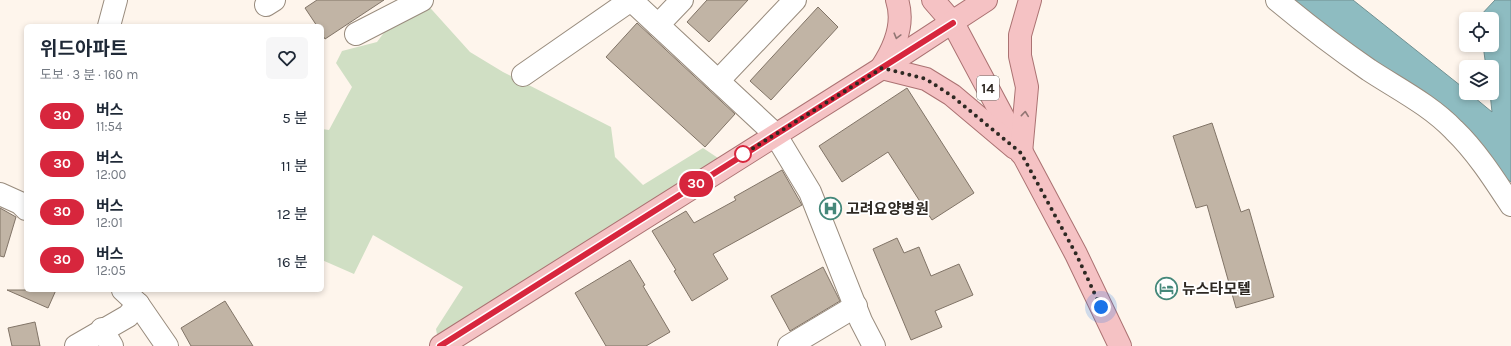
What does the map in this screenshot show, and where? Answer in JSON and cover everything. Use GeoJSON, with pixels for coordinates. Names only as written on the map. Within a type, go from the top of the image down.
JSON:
{"type":"FeatureCollection","features":[{"type":"Feature","properties":{"kind":"main road"},"geometry":{"type":"LineString","coordinates":[[882,68],[894,48],[899,31],[897,0]]}},
{"type":"Feature","properties":{"kind":"main road","name":"14"},"geometry":{"type":"LineString","coordinates":[[933,0],[953,23],[1076,254],[1120,346]]}},
{"type":"Feature","properties":{"kind":"main road"},"geometry":{"type":"LineString","coordinates":[[440,346],[882,68],[986,0]]}},
{"type":"Feature","properties":{"kind":"main road"},"geometry":{"type":"LineString","coordinates":[[1021,153],[1027,88],[1020,56],[1020,35],[1030,0]]}},
{"type":"Feature","properties":{"kind":"main road"},"geometry":{"type":"LineString","coordinates":[[882,68],[926,79],[952,96],[1021,153]]}},
{"type":"Feature","properties":{"kind":"street"},"geometry":{"type":"LineString","coordinates":[[109,24],[116,0]]}},
{"type":"Feature","properties":{"kind":"street"},"geometry":{"type":"LineString","coordinates":[[356,34],[422,0]]}},
{"type":"Feature","properties":{"kind":"street"},"geometry":{"type":"LineString","coordinates":[[523,75],[631,0],[775,134],[810,192],[856,306],[874,346]]}},
{"type":"Feature","properties":{"kind":"street"},"geometry":{"type":"LineString","coordinates":[[658,25],[682,0]]}},
{"type":"Feature","properties":{"kind":"street"},"geometry":{"type":"LineString","coordinates":[[718,81],[795,0]]}},
{"type":"Feature","properties":{"kind":"street"},"geometry":{"type":"LineString","coordinates":[[1277,0],[1310,28],[1370,70],[1420,102],[1454,130],[1493,177],[1511,205]]}},
{"type":"Feature","properties":{"kind":"street"},"geometry":{"type":"LineString","coordinates":[[0,194],[20,203],[24,207]]}},
{"type":"Feature","properties":{"kind":"street"},"geometry":{"type":"LineString","coordinates":[[76,346],[107,338],[128,316],[130,297]]}},
{"type":"Feature","properties":{"kind":"street"},"geometry":{"type":"LineString","coordinates":[[130,297],[167,346]]}},
{"type":"Feature","properties":{"kind":"street"},"geometry":{"type":"LineString","coordinates":[[789,346],[856,306]]}},
{"type":"Feature","properties":{"kind":"green space"},"geometry":{"type":"Polygon","coordinates":[[[424,1],[470,52],[503,72],[611,127],[615,157],[643,185],[703,148],[727,164],[439,346],[436,329],[463,287],[373,235],[354,274],[324,261],[324,129],[329,130],[352,87],[336,63],[342,51],[377,42],[403,7],[424,1]]]}},
{"type":"Feature","properties":{"kind":"water"},"geometry":{"type":"Polygon","coordinates":[[[1265,0],[1353,0],[1459,84],[1459,100],[1477,100],[1492,112],[1491,100],[1499,100],[1499,60],[1485,60],[1484,52],[1499,52],[1499,12],[1484,12],[1495,0],[1511,0],[1511,182],[1265,0]]]}},
{"type":"Feature","properties":{"kind":"building"},"geometry":{"type":"Polygon","coordinates":[[[317,0],[384,0],[325,39],[324,24],[316,24],[305,8],[317,0]]]}},
{"type":"Feature","properties":{"kind":"building"},"geometry":{"type":"Polygon","coordinates":[[[707,0],[748,0],[709,42],[687,22],[707,0]]]}},
{"type":"Feature","properties":{"kind":"building"},"geometry":{"type":"Polygon","coordinates":[[[818,7],[838,27],[771,100],[750,81],[818,7]]]}},
{"type":"Feature","properties":{"kind":"building"},"geometry":{"type":"Polygon","coordinates":[[[637,23],[735,114],[705,147],[606,57],[637,23]]]}},
{"type":"Feature","properties":{"kind":"building"},"geometry":{"type":"Polygon","coordinates":[[[907,88],[974,193],[932,220],[888,152],[842,182],[819,146],[907,88]]]}},
{"type":"Feature","properties":{"kind":"building"},"geometry":{"type":"Polygon","coordinates":[[[1212,123],[1241,212],[1249,209],[1274,297],[1236,308],[1207,205],[1196,208],[1173,136],[1212,123]]]}},
{"type":"Feature","properties":{"kind":"building"},"geometry":{"type":"Polygon","coordinates":[[[782,170],[802,205],[713,254],[728,279],[692,301],[674,271],[676,270],[652,231],[686,211],[694,223],[736,200],[734,197],[782,170]]]}},
{"type":"Feature","properties":{"kind":"building"},"geometry":{"type":"Polygon","coordinates":[[[0,208],[16,217],[4,257],[0,256],[0,208]]]}},
{"type":"Feature","properties":{"kind":"building"},"geometry":{"type":"Polygon","coordinates":[[[897,238],[904,253],[919,247],[931,276],[959,264],[973,295],[935,311],[942,327],[911,340],[873,249],[897,238]]]}},
{"type":"Feature","properties":{"kind":"building"},"geometry":{"type":"Polygon","coordinates":[[[630,260],[645,285],[643,286],[670,332],[646,346],[606,346],[575,293],[630,260]]]}},
{"type":"Feature","properties":{"kind":"building"},"geometry":{"type":"Polygon","coordinates":[[[823,267],[840,301],[790,331],[771,296],[823,267]]]}},
{"type":"Feature","properties":{"kind":"building"},"geometry":{"type":"Polygon","coordinates":[[[7,290],[24,290],[24,292],[55,292],[48,308],[7,290]]]}},
{"type":"Feature","properties":{"kind":"building"},"geometry":{"type":"Polygon","coordinates":[[[225,301],[253,346],[191,346],[181,328],[225,301]]]}},
{"type":"Feature","properties":{"kind":"building"},"geometry":{"type":"Polygon","coordinates":[[[35,322],[40,346],[12,346],[8,328],[35,322]]]}},
{"type":"Feature","properties":{"kind":"bus line","name":"30"},"geometry":{"type":"LineString","coordinates":[[440,346],[953,23]]}},
{"type":"Feature","properties":{"kind":"place","name":"고려요양병원"},"geometry":{"type":"Point","coordinates":[830,209]}},
{"type":"Feature","properties":{"kind":"place","name":"뉴스타모텔"},"geometry":{"type":"Point","coordinates":[1166,289]}},
{"type":"Feature","properties":{"kind":"route"},"geometry":{"type":"LineString","coordinates":[[743,154],[739,157],[882,68],[926,79],[952,96],[1021,153],[1076,254],[1101,307]]}}]}
